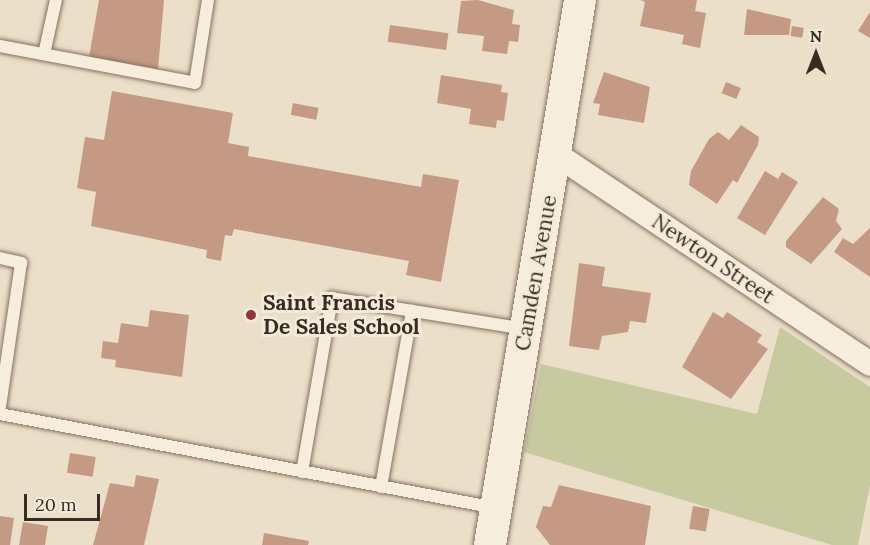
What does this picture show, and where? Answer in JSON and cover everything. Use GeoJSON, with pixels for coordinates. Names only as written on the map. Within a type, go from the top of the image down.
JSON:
{"type":"FeatureCollection","features":[{"type":"Feature","properties":{"kind":"street","name":"Camden Avenue"},"geometry":{"type":"LineString","coordinates":[[490,545],[557,154],[580,0]]}},
{"type":"Feature","properties":{"kind":"street","name":"Newton Street"},"geometry":{"type":"LineString","coordinates":[[557,154],[870,364]]}},
{"type":"Feature","properties":{"kind":"lane"},"geometry":{"type":"LineString","coordinates":[[44,54],[56,0]]}},
{"type":"Feature","properties":{"kind":"lane"},"geometry":{"type":"LineString","coordinates":[[0,46],[195,82],[208,0]]}},
{"type":"Feature","properties":{"kind":"lane"},"geometry":{"type":"LineString","coordinates":[[0,258],[21,263],[0,407]]}},
{"type":"Feature","properties":{"kind":"lane"},"geometry":{"type":"LineString","coordinates":[[302,472],[332,298],[526,330]]}},
{"type":"Feature","properties":{"kind":"lane"},"geometry":{"type":"LineString","coordinates":[[381,487],[412,311]]}},
{"type":"Feature","properties":{"kind":"lane"},"geometry":{"type":"LineString","coordinates":[[0,414],[496,508]]}},
{"type":"Feature","properties":{"kind":"green space"},"geometry":{"type":"Polygon","coordinates":[[[780,327],[870,387],[870,485],[858,545],[832,545],[524,452],[541,364],[757,414],[780,327]]]}},
{"type":"Feature","properties":{"kind":"building"},"geometry":{"type":"Polygon","coordinates":[[[99,0],[164,0],[158,69],[89,57],[99,0]]]}},
{"type":"Feature","properties":{"kind":"building"},"geometry":{"type":"Polygon","coordinates":[[[478,0],[514,10],[512,24],[520,25],[518,42],[509,41],[507,54],[482,51],[484,36],[457,33],[461,1],[478,0]]]}},
{"type":"Feature","properties":{"kind":"building"},"geometry":{"type":"Polygon","coordinates":[[[640,0],[697,0],[695,11],[706,13],[700,48],[682,44],[684,35],[640,26],[645,2],[640,0]]]}},
{"type":"Feature","properties":{"kind":"building"},"geometry":{"type":"Polygon","coordinates":[[[747,9],[791,19],[789,35],[744,35],[747,9]]]}},
{"type":"Feature","properties":{"kind":"building"},"geometry":{"type":"Polygon","coordinates":[[[870,12],[870,38],[858,31],[870,12]]]}},
{"type":"Feature","properties":{"kind":"building"},"geometry":{"type":"Polygon","coordinates":[[[390,25],[448,33],[446,50],[388,42],[390,25]]]}},
{"type":"Feature","properties":{"kind":"building"},"geometry":{"type":"Polygon","coordinates":[[[792,26],[804,28],[802,38],[790,36],[792,26]]]}},
{"type":"Feature","properties":{"kind":"building"},"geometry":{"type":"Polygon","coordinates":[[[604,72],[650,87],[644,123],[598,115],[600,104],[593,103],[604,72]]]}},
{"type":"Feature","properties":{"kind":"building"},"geometry":{"type":"Polygon","coordinates":[[[441,75],[502,85],[501,92],[508,93],[504,121],[497,120],[496,128],[469,124],[471,109],[437,103],[441,75]]]}},
{"type":"Feature","properties":{"kind":"building"},"geometry":{"type":"Polygon","coordinates":[[[726,82],[741,88],[736,99],[722,93],[726,82]]]}},
{"type":"Feature","properties":{"kind":"building"},"geometry":{"type":"Polygon","coordinates":[[[112,91],[233,113],[228,143],[249,147],[248,156],[421,187],[423,174],[459,180],[441,282],[406,275],[409,261],[234,229],[232,236],[225,235],[221,261],[206,258],[207,250],[91,226],[96,192],[77,188],[85,137],[104,140],[112,91]]]}},
{"type":"Feature","properties":{"kind":"building"},"geometry":{"type":"Polygon","coordinates":[[[293,103],[319,108],[316,120],[291,115],[293,103]]]}},
{"type":"Feature","properties":{"kind":"building"},"geometry":{"type":"Polygon","coordinates":[[[741,125],[759,137],[758,145],[737,183],[733,180],[717,204],[689,185],[691,171],[709,139],[718,132],[729,140],[741,125]]]}},
{"type":"Feature","properties":{"kind":"building"},"geometry":{"type":"Polygon","coordinates":[[[765,171],[778,179],[782,172],[798,182],[765,235],[737,218],[765,171]]]}},
{"type":"Feature","properties":{"kind":"building"},"geometry":{"type":"Polygon","coordinates":[[[823,197],[839,209],[836,221],[842,229],[811,264],[786,247],[786,241],[823,197]]]}},
{"type":"Feature","properties":{"kind":"building"},"geometry":{"type":"Polygon","coordinates":[[[870,228],[870,277],[834,252],[843,238],[853,244],[870,228]]]}},
{"type":"Feature","properties":{"kind":"building"},"geometry":{"type":"Polygon","coordinates":[[[579,263],[605,267],[602,286],[651,293],[646,323],[630,321],[628,332],[602,336],[599,350],[569,346],[579,263]]]}},
{"type":"Feature","properties":{"kind":"building"},"geometry":{"type":"Polygon","coordinates":[[[150,310],[189,315],[182,377],[115,367],[116,360],[101,358],[103,341],[118,343],[121,323],[148,327],[150,310]]]}},
{"type":"Feature","properties":{"kind":"building"},"geometry":{"type":"Polygon","coordinates":[[[713,312],[723,318],[727,312],[762,335],[757,342],[768,349],[731,399],[682,367],[713,312]]]}},
{"type":"Feature","properties":{"kind":"building"},"geometry":{"type":"Polygon","coordinates":[[[70,453],[96,457],[93,477],[67,473],[70,453]]]}},
{"type":"Feature","properties":{"kind":"building"},"geometry":{"type":"Polygon","coordinates":[[[136,475],[159,479],[144,545],[93,545],[110,483],[134,487],[136,475]]]}},
{"type":"Feature","properties":{"kind":"building"},"geometry":{"type":"Polygon","coordinates":[[[559,485],[651,506],[645,545],[550,545],[536,527],[543,506],[551,507],[559,485]]]}},
{"type":"Feature","properties":{"kind":"building"},"geometry":{"type":"Polygon","coordinates":[[[693,506],[710,509],[706,532],[689,529],[693,506]]]}},
{"type":"Feature","properties":{"kind":"building"},"geometry":{"type":"Polygon","coordinates":[[[0,516],[14,518],[10,545],[0,545],[0,516]]]}},
{"type":"Feature","properties":{"kind":"building"},"geometry":{"type":"Polygon","coordinates":[[[23,522],[48,526],[45,545],[19,545],[23,522]]]}},
{"type":"Feature","properties":{"kind":"building"},"geometry":{"type":"Polygon","coordinates":[[[264,533],[309,541],[308,545],[262,545],[264,533]]]}},
{"type":"Feature","properties":{"kind":"place","name":"Saint Francis De Sales School"},"geometry":{"type":"Point","coordinates":[251,315]}}]}
